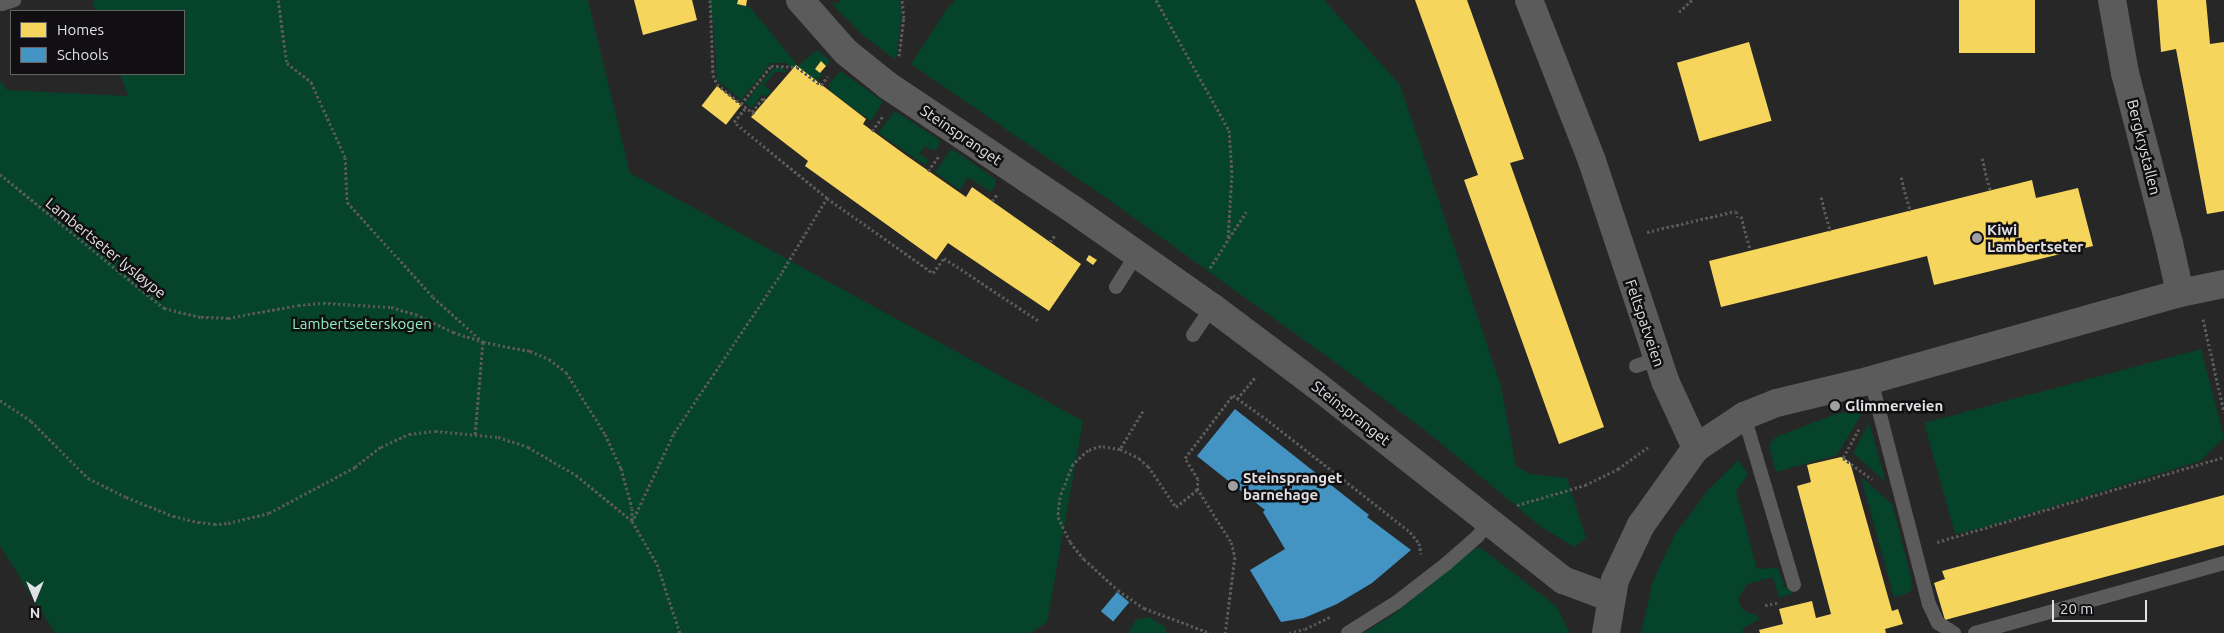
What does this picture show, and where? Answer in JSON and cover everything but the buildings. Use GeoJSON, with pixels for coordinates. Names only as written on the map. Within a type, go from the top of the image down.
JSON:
{"type":"FeatureCollection","features":[{"type":"Feature","properties":{"kind":"street","name":"Steinspranget"},"geometry":{"type":"LineString","coordinates":[[800,0],[846,52],[887,85],[1212,307],[1316,385],[1488,523],[1563,580],[1611,598]]}},
{"type":"Feature","properties":{"kind":"street","name":"Feltspatveien"},"geometry":{"type":"LineString","coordinates":[[1529,0],[1592,161],[1646,362],[1696,448]]}},
{"type":"Feature","properties":{"kind":"street","name":"Bergkrystallen"},"geometry":{"type":"LineString","coordinates":[[2112,0],[2125,72],[2180,293]]}},
{"type":"Feature","properties":{"kind":"street"},"geometry":{"type":"LineString","coordinates":[[1606,633],[1615,580],[1641,525],[1696,448],[1744,416],[1777,403],[1871,380],[2180,293],[2224,284]]}},
{"type":"Feature","properties":{"kind":"lane"},"geometry":{"type":"LineString","coordinates":[[1116,286],[1136,254]]}},
{"type":"Feature","properties":{"kind":"lane"},"geometry":{"type":"LineString","coordinates":[[1193,335],[1212,307]]}},
{"type":"Feature","properties":{"kind":"lane"},"geometry":{"type":"LineString","coordinates":[[1871,380],[1928,604],[1938,623],[1954,633]]}},
{"type":"Feature","properties":{"kind":"lane"},"geometry":{"type":"LineString","coordinates":[[1744,416],[1794,585]]}},
{"type":"Feature","properties":{"kind":"lane"},"geometry":{"type":"LineString","coordinates":[[1348,633],[1397,602],[1446,564],[1476,537],[1488,523]]}},
{"type":"Feature","properties":{"kind":"lane"},"geometry":{"type":"LineString","coordinates":[[1975,633],[2224,563]]}},
{"type":"Feature","properties":{"kind":"path"},"geometry":{"type":"LineString","coordinates":[[278,0],[287,62],[311,82],[345,157],[347,202],[433,296],[483,342],[475,436]]}},
{"type":"Feature","properties":{"kind":"path"},"geometry":{"type":"LineString","coordinates":[[710,0],[713,75],[716,84],[753,113],[763,98],[765,100]]}},
{"type":"Feature","properties":{"kind":"path"},"geometry":{"type":"LineString","coordinates":[[898,64],[904,18],[902,0]]}},
{"type":"Feature","properties":{"kind":"path"},"geometry":{"type":"LineString","coordinates":[[1156,0],[1228,130],[1232,175],[1228,240]]}},
{"type":"Feature","properties":{"kind":"path"},"geometry":{"type":"LineString","coordinates":[[1679,12],[1692,0]]}},
{"type":"Feature","properties":{"kind":"path"},"geometry":{"type":"LineString","coordinates":[[741,104],[774,65],[797,67],[821,85]]}},
{"type":"Feature","properties":{"kind":"path"},"geometry":{"type":"LineString","coordinates":[[746,107],[734,122],[827,198],[933,273],[944,258],[1039,321]]}},
{"type":"Feature","properties":{"kind":"path"},"geometry":{"type":"LineString","coordinates":[[1982,158],[1990,191]]}},
{"type":"Feature","properties":{"kind":"path","name":"Lambertseter lysløype"},"geometry":{"type":"LineString","coordinates":[[0,174],[164,308],[201,317],[228,318],[298,305],[323,303],[370,304],[408,312],[483,342],[530,351],[549,359],[566,372],[606,434],[621,468],[632,508],[632,521],[657,564],[680,633]]}},
{"type":"Feature","properties":{"kind":"path"},"geometry":{"type":"LineString","coordinates":[[1901,177],[1910,211]]}},
{"type":"Feature","properties":{"kind":"path"},"geometry":{"type":"LineString","coordinates":[[1821,197],[1830,231]]}},
{"type":"Feature","properties":{"kind":"path"},"geometry":{"type":"LineString","coordinates":[[0,400],[31,421],[88,478],[100,485],[173,516],[214,524],[254,518],[269,513],[355,467],[381,447],[409,434],[435,431],[498,437],[528,447],[576,475],[632,521],[674,433],[782,272],[827,198]]}},
{"type":"Feature","properties":{"kind":"path"},"geometry":{"type":"LineString","coordinates":[[1642,233],[1736,211],[1750,250]]}},
{"type":"Feature","properties":{"kind":"path"},"geometry":{"type":"LineString","coordinates":[[1209,270],[1246,212]]}},
{"type":"Feature","properties":{"kind":"path"},"geometry":{"type":"LineString","coordinates":[[1050,242],[1055,235]]}},
{"type":"Feature","properties":{"kind":"path"},"geometry":{"type":"LineString","coordinates":[[2202,314],[2224,412]]}},
{"type":"Feature","properties":{"kind":"path"},"geometry":{"type":"LineString","coordinates":[[1237,399],[1261,369]]}},
{"type":"Feature","properties":{"kind":"path"},"geometry":{"type":"LineString","coordinates":[[1225,633],[1235,557],[1231,542],[1197,488],[1198,479],[1185,458],[1232,395],[1269,421],[1410,532],[1419,542],[1421,554],[1417,558]]}},
{"type":"Feature","properties":{"kind":"path"},"geometry":{"type":"LineString","coordinates":[[1120,450],[1143,411]]}},
{"type":"Feature","properties":{"kind":"path"},"geometry":{"type":"LineString","coordinates":[[1843,458],[1864,421]]}},
{"type":"Feature","properties":{"kind":"path"},"geometry":{"type":"LineString","coordinates":[[1197,488],[1176,507],[1148,466],[1139,458],[1120,450],[1101,446],[1088,450],[1073,464],[1060,497],[1058,517],[1070,542],[1084,559],[1118,590],[1144,608],[1210,633]]}},
{"type":"Feature","properties":{"kind":"path"},"geometry":{"type":"LineString","coordinates":[[1512,507],[1585,485],[1618,469],[1648,447]]}},
{"type":"Feature","properties":{"kind":"path"},"geometry":{"type":"LineString","coordinates":[[1915,552],[1930,544],[2034,516],[2224,457]]}},
{"type":"Feature","properties":{"kind":"path"},"geometry":{"type":"LineString","coordinates":[[1289,633],[1305,629],[1339,613]]}},
{"type":"Feature","properties":{"kind":"green space","name":"Lambertseterskogen"},"geometry":{"type":"Polygon","coordinates":[[[96,0],[588,0],[630,173],[1083,421],[1047,622],[1031,633],[55,633],[0,546],[0,80],[7,90],[128,96],[120,75],[185,75],[185,10],[96,10],[92,2],[96,0]]]}},
{"type":"Feature","properties":{"kind":"green space"},"geometry":{"type":"Polygon","coordinates":[[[708,0],[737,0],[737,4],[750,7],[798,66],[817,50],[829,60],[829,64],[827,66],[821,62],[815,69],[822,74],[814,85],[786,63],[771,63],[741,100],[717,80],[713,23],[708,0]]]}},
{"type":"Feature","properties":{"kind":"green space"},"geometry":{"type":"Polygon","coordinates":[[[840,0],[899,0],[902,13],[896,60],[864,36],[831,3],[839,3],[840,0]]]}},
{"type":"Feature","properties":{"kind":"green space"},"geometry":{"type":"Polygon","coordinates":[[[956,0],[1324,0],[1400,85],[1501,386],[1516,466],[1530,474],[1567,478],[1586,538],[1574,547],[1540,526],[1431,435],[1332,360],[1102,195],[911,64],[947,9],[956,0]]]}},
{"type":"Feature","properties":{"kind":"green space"},"geometry":{"type":"Polygon","coordinates":[[[781,67],[789,72],[775,72],[764,85],[771,91],[767,97],[762,94],[752,108],[745,103],[772,69],[781,67]]]}},
{"type":"Feature","properties":{"kind":"green space"},"geometry":{"type":"Polygon","coordinates":[[[840,71],[883,101],[871,121],[828,90],[831,88],[828,85],[840,71]]]}},
{"type":"Feature","properties":{"kind":"green space"},"geometry":{"type":"Polygon","coordinates":[[[895,111],[939,140],[939,145],[934,151],[925,146],[919,154],[929,160],[925,165],[878,133],[895,111]]]}},
{"type":"Feature","properties":{"kind":"green space"},"geometry":{"type":"Polygon","coordinates":[[[954,150],[995,179],[996,184],[991,192],[968,177],[960,190],[935,172],[950,151],[954,150]]]}},
{"type":"Feature","properties":{"kind":"green space"},"geometry":{"type":"Polygon","coordinates":[[[2201,349],[2224,438],[2200,461],[1986,527],[1955,534],[1924,423],[2201,349]]]}},
{"type":"Feature","properties":{"kind":"green space"},"geometry":{"type":"Polygon","coordinates":[[[1866,407],[1837,455],[1776,472],[1770,443],[1776,437],[1833,415],[1866,407]]]}},
{"type":"Feature","properties":{"kind":"green space"},"geometry":{"type":"Polygon","coordinates":[[[1869,423],[1886,482],[1853,453],[1869,423]]]}},
{"type":"Feature","properties":{"kind":"green space"},"geometry":{"type":"Polygon","coordinates":[[[1739,460],[1748,475],[1736,491],[1757,569],[1778,568],[1785,588],[1790,587],[1792,594],[1779,598],[1773,577],[1747,584],[1738,599],[1740,605],[1744,611],[1758,616],[1759,619],[1744,628],[1742,633],[1641,633],[1653,581],[1675,534],[1708,490],[1739,460]]]}},
{"type":"Feature","properties":{"kind":"green space"},"geometry":{"type":"Polygon","coordinates":[[[1861,477],[1892,504],[1912,580],[1911,590],[1906,594],[1894,597],[1861,477]]]}},
{"type":"Feature","properties":{"kind":"green space"},"geometry":{"type":"Polygon","coordinates":[[[1476,548],[1481,548],[1556,606],[1570,633],[1363,633],[1390,617],[1476,548]]]}},
{"type":"Feature","properties":{"kind":"green space"},"geometry":{"type":"Polygon","coordinates":[[[1149,617],[1165,627],[1166,633],[1128,633],[1136,620],[1149,617]]]}},
{"type":"Feature","properties":{"kind":"place","name":"Kiwi Lambertseter"},"geometry":{"type":"Point","coordinates":[1977,238]}},
{"type":"Feature","properties":{"kind":"place","name":"Glimmerveien"},"geometry":{"type":"Point","coordinates":[1835,406]}},
{"type":"Feature","properties":{"kind":"place","name":"Steinspranget barnehage"},"geometry":{"type":"Point","coordinates":[1233,486]}}]}
